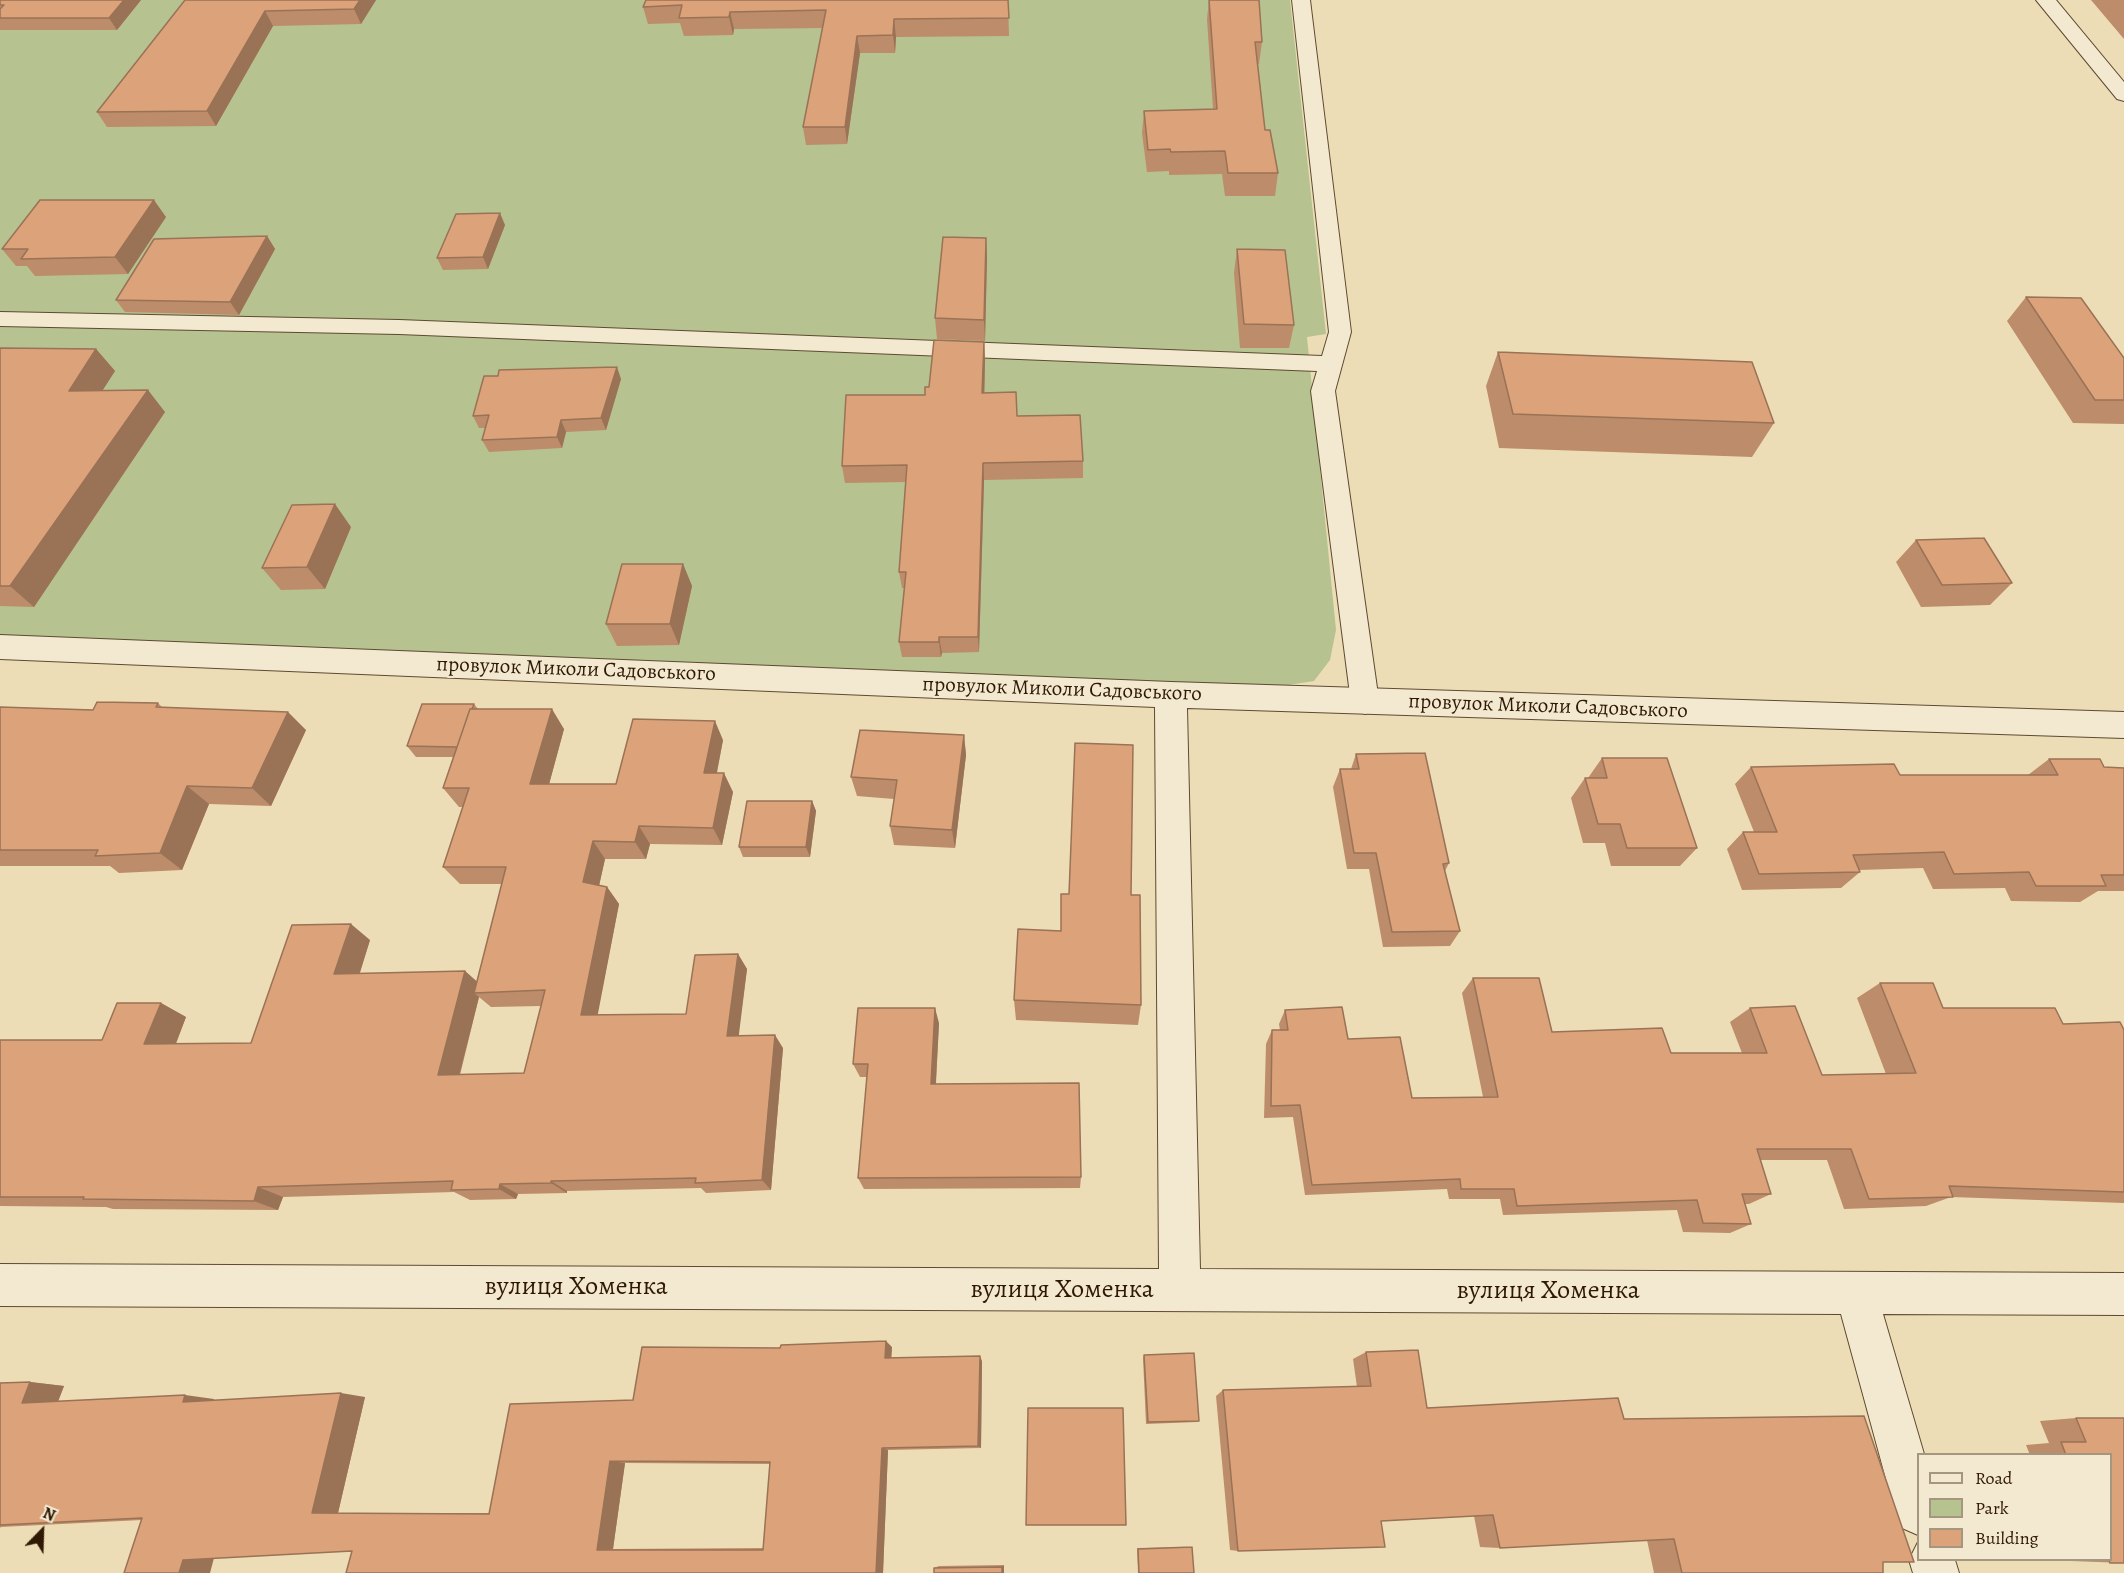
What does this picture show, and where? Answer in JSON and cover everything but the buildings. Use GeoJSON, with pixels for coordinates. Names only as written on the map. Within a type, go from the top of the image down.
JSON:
{"type":"FeatureCollection","features":[{"type":"Feature","properties":{"kind":"street"},"geometry":{"type":"LineString","coordinates":[[2046,0],[2124,95]]}},
{"type":"Feature","properties":{"kind":"street","name":"провулок Миколи Садовського"},"geometry":{"type":"LineString","coordinates":[[0,647],[1365,702],[2124,725]]}},
{"type":"Feature","properties":{"kind":"street"},"geometry":{"type":"LineString","coordinates":[[1172,694],[1180,1291]]}},
{"type":"Feature","properties":{"kind":"street","name":"вулиця Хоменка"},"geometry":{"type":"LineString","coordinates":[[0,1285],[2124,1294]]}},
{"type":"Feature","properties":{"kind":"street"},"geometry":{"type":"LineString","coordinates":[[1856,1293],[1917,1508]]}},
{"type":"Feature","properties":{"kind":"lane"},"geometry":{"type":"LineString","coordinates":[[1301,0],[1340,333],[1323,391],[1365,702]]}},
{"type":"Feature","properties":{"kind":"lane"},"geometry":{"type":"LineString","coordinates":[[0,319],[399,327],[1330,364]]}},
{"type":"Feature","properties":{"kind":"green space"},"geometry":{"type":"Polygon","coordinates":[[[0,0],[1290,0],[1326,334],[1307,337],[1336,630],[1330,660],[1314,681],[1282,686],[0,636],[0,0]]]}}]}
